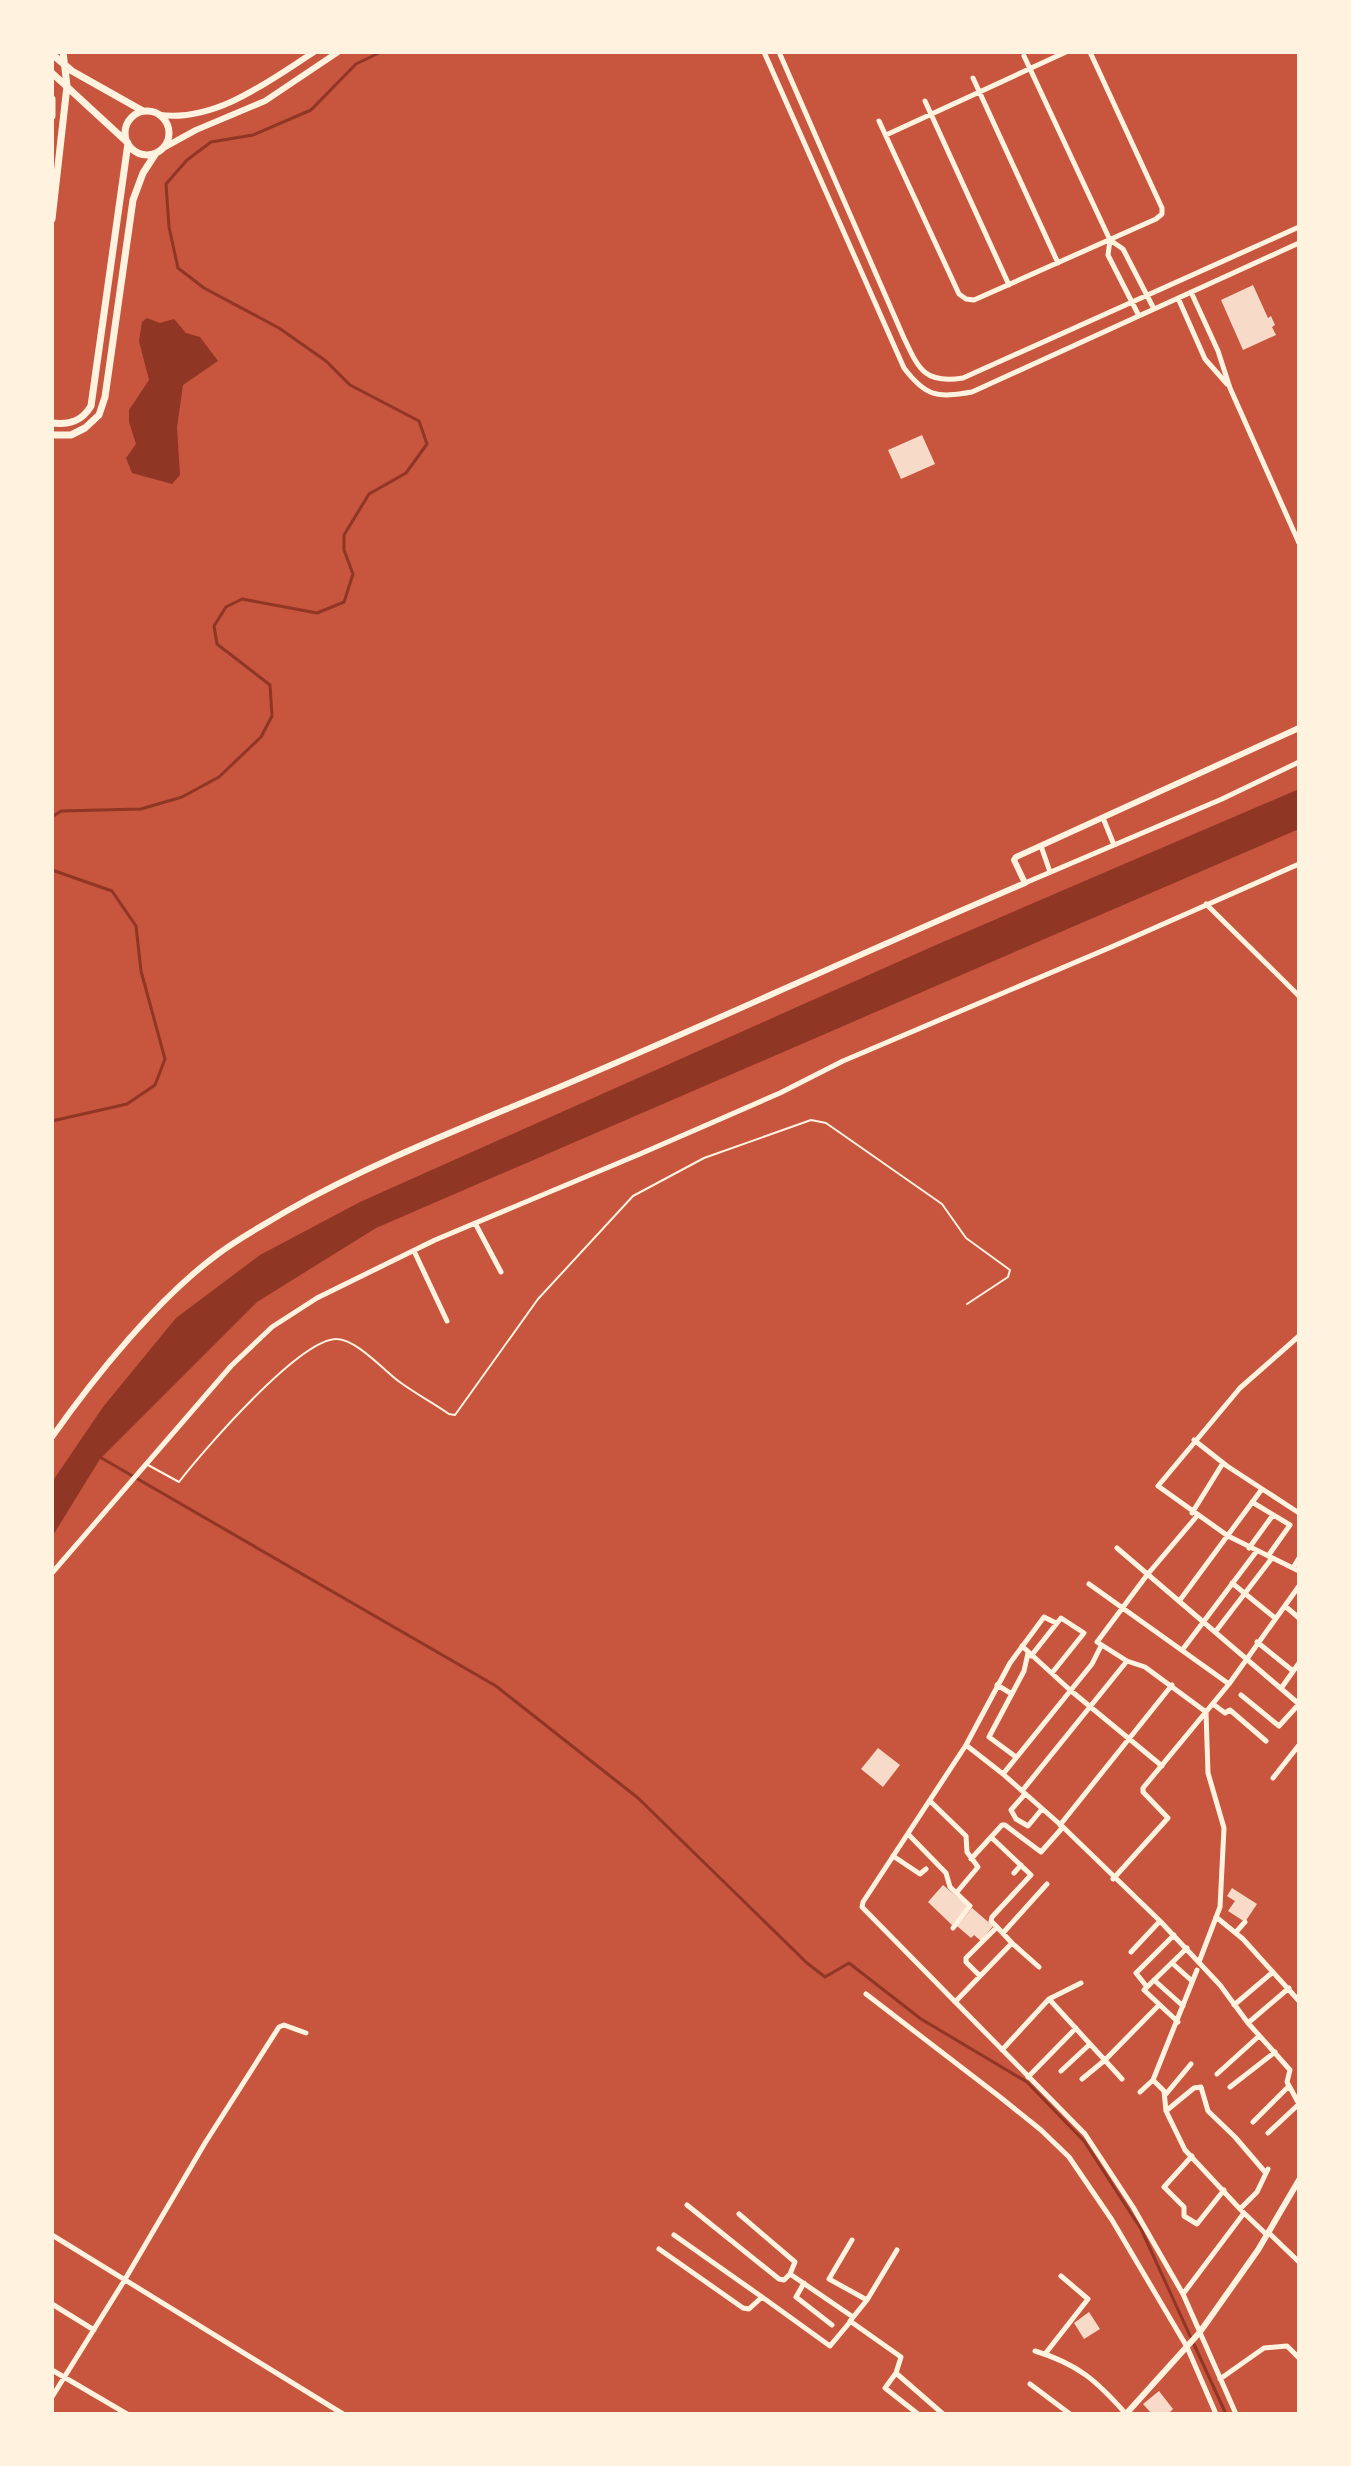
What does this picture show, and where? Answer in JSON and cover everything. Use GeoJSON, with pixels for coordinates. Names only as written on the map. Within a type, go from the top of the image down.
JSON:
{"type":"FeatureCollection","features":[{"type":"Feature","properties":{"kind":"main road"},"geometry":{"type":"LineString","coordinates":[[52,219],[67,86],[63,52]]}},
{"type":"Feature","properties":{"kind":"main road"},"geometry":{"type":"LineString","coordinates":[[52,54],[67,67],[143,111],[160,115],[169,130],[165,147],[156,153],[143,173],[133,200],[109,381],[99,415],[78,432],[52,435]]}},
{"type":"Feature","properties":{"kind":"main road"},"geometry":{"type":"LineString","coordinates":[[52,73],[140,154],[156,153]]}},
{"type":"Feature","properties":{"kind":"main road"},"geometry":{"type":"LineString","coordinates":[[52,99],[52,116]]}},
{"type":"Feature","properties":{"kind":"main road"},"geometry":{"type":"LineString","coordinates":[[52,423],[69,424],[84,417],[93,398],[128,143],[128,123],[143,111]]}},
{"type":"Feature","properties":{"kind":"street"},"geometry":{"type":"LineString","coordinates":[[160,115],[184,118],[220,106],[314,52]]}},
{"type":"Feature","properties":{"kind":"street"},"geometry":{"type":"LineString","coordinates":[[165,147],[265,101],[338,52]]}},
{"type":"Feature","properties":{"kind":"street"},"geometry":{"type":"LineString","coordinates":[[764,52],[904,368],[916,384],[930,394],[946,396],[972,392],[1299,243]]}},
{"type":"Feature","properties":{"kind":"street"},"geometry":{"type":"LineString","coordinates":[[779,52],[914,359],[923,373],[934,379],[963,378],[1299,227]]}},
{"type":"Feature","properties":{"kind":"street"},"geometry":{"type":"LineString","coordinates":[[886,135],[1066,52]]}},
{"type":"Feature","properties":{"kind":"street"},"geometry":{"type":"LineString","coordinates":[[879,121],[959,294],[974,300],[1162,214],[1162,208],[1090,52]]}},
{"type":"Feature","properties":{"kind":"street"},"geometry":{"type":"LineString","coordinates":[[1024,56],[1110,240],[1123,249],[1154,309]]}},
{"type":"Feature","properties":{"kind":"street"},"geometry":{"type":"LineString","coordinates":[[973,78],[1058,263]]}},
{"type":"Feature","properties":{"kind":"street"},"geometry":{"type":"LineString","coordinates":[[925,101],[1009,285]]}},
{"type":"Feature","properties":{"kind":"street"},"geometry":{"type":"LineString","coordinates":[[802,138],[813,132]]}},
{"type":"Feature","properties":{"kind":"street"},"geometry":{"type":"LineString","coordinates":[[1110,240],[1108,255],[1139,316]]}},
{"type":"Feature","properties":{"kind":"street"},"geometry":{"type":"LineString","coordinates":[[1191,292],[1299,543]]}},
{"type":"Feature","properties":{"kind":"street"},"geometry":{"type":"LineString","coordinates":[[1178,298],[1205,359],[1230,388]]}},
{"type":"Feature","properties":{"kind":"street"},"geometry":{"type":"LineString","coordinates":[[1025,883],[1014,859],[1299,728]]}},
{"type":"Feature","properties":{"kind":"street"},"geometry":{"type":"LineString","coordinates":[[52,1437],[118,1353],[183,1283],[245,1235],[387,1159],[575,1081],[882,944],[1222,799],[1299,762]]}},
{"type":"Feature","properties":{"kind":"street"},"geometry":{"type":"LineString","coordinates":[[1103,818],[1114,845]]}},
{"type":"Feature","properties":{"kind":"street"},"geometry":{"type":"LineString","coordinates":[[1041,846],[1051,872]]}},
{"type":"Feature","properties":{"kind":"street"},"geometry":{"type":"LineString","coordinates":[[52,1573],[213,1385],[272,1327],[317,1298],[475,1223],[611,1167],[780,1093],[843,1061],[1299,864]]}},
{"type":"Feature","properties":{"kind":"street"},"geometry":{"type":"LineString","coordinates":[[1206,904],[1299,996]]}},
{"type":"Feature","properties":{"kind":"street"},"geometry":{"type":"LineString","coordinates":[[475,1223],[501,1272]]}},
{"type":"Feature","properties":{"kind":"street"},"geometry":{"type":"LineString","coordinates":[[414,1251],[447,1321]]}},
{"type":"Feature","properties":{"kind":"street"},"geometry":{"type":"LineString","coordinates":[[1299,1336],[1240,1388],[1158,1486],[1195,1514],[1253,1550],[1296,1569],[1299,1558]]}},
{"type":"Feature","properties":{"kind":"street"},"geometry":{"type":"LineString","coordinates":[[1194,1440],[1299,1513]]}},
{"type":"Feature","properties":{"kind":"street"},"geometry":{"type":"LineString","coordinates":[[1199,1962],[1220,1907],[1224,1828],[1208,1773],[1206,1712],[1145,1667],[1127,1661],[1097,1642],[1195,1514],[1223,1463]]}},
{"type":"Feature","properties":{"kind":"street"},"geometry":{"type":"LineString","coordinates":[[1180,1600],[1262,1489]]}},
{"type":"Feature","properties":{"kind":"street"},"geometry":{"type":"LineString","coordinates":[[1216,1631],[1245,1594],[1290,1525],[1252,1502]]}},
{"type":"Feature","properties":{"kind":"street"},"geometry":{"type":"LineString","coordinates":[[1183,1649],[1232,1583],[1273,1515]]}},
{"type":"Feature","properties":{"kind":"street"},"geometry":{"type":"LineString","coordinates":[[1117,1548],[1299,1704],[1279,1726],[1241,1695]]}},
{"type":"Feature","properties":{"kind":"street"},"geometry":{"type":"LineString","coordinates":[[1232,1583],[1275,1618]]}},
{"type":"Feature","properties":{"kind":"street"},"geometry":{"type":"LineString","coordinates":[[1089,1584],[1229,1684]]}},
{"type":"Feature","properties":{"kind":"street"},"geometry":{"type":"LineString","coordinates":[[1113,1879],[1167,1820],[1168,1815],[1143,1792],[1248,1659],[1299,1586]]}},
{"type":"Feature","properties":{"kind":"street"},"geometry":{"type":"LineString","coordinates":[[1285,1606],[1299,1618]]}},
{"type":"Feature","properties":{"kind":"street"},"geometry":{"type":"LineString","coordinates":[[1056,1623],[1044,1617],[1022,1646],[997,1685],[966,1745],[862,1907],[1085,2134],[1133,2207],[1183,2294],[1236,2414]]}},
{"type":"Feature","properties":{"kind":"street"},"geometry":{"type":"LineString","coordinates":[[1016,1757],[989,1737],[1030,1654],[1064,1618],[1084,1633],[1052,1673]]}},
{"type":"Feature","properties":{"kind":"street"},"geometry":{"type":"LineString","coordinates":[[1257,1642],[1293,1671]]}},
{"type":"Feature","properties":{"kind":"street"},"geometry":{"type":"LineString","coordinates":[[1022,1646],[1162,1766]]}},
{"type":"Feature","properties":{"kind":"street"},"geometry":{"type":"LineString","coordinates":[[1003,1774],[1092,1664],[1101,1646]]}},
{"type":"Feature","properties":{"kind":"street"},"geometry":{"type":"LineString","coordinates":[[1042,1809],[1028,1826],[1016,1819],[1011,1810],[1127,1661]]}},
{"type":"Feature","properties":{"kind":"street"},"geometry":{"type":"LineString","coordinates":[[1282,1687],[1299,1663]]}},
{"type":"Feature","properties":{"kind":"street"},"geometry":{"type":"LineString","coordinates":[[997,1685],[1012,1694]]}},
{"type":"Feature","properties":{"kind":"street"},"geometry":{"type":"LineString","coordinates":[[971,1859],[999,1827],[1005,1825],[1041,1852],[1172,1685]]}},
{"type":"Feature","properties":{"kind":"street"},"geometry":{"type":"LineString","coordinates":[[1213,1704],[1225,1713],[1230,1710],[1266,1741]]}},
{"type":"Feature","properties":{"kind":"street"},"geometry":{"type":"LineString","coordinates":[[966,1745],[1061,1826],[1187,1948],[1290,2070],[1287,2082],[1299,2104],[1268,2133]]}},
{"type":"Feature","properties":{"kind":"street"},"geometry":{"type":"LineString","coordinates":[[1273,1778],[1299,1745]]}},
{"type":"Feature","properties":{"kind":"street"},"geometry":{"type":"LineString","coordinates":[[930,1801],[966,1836],[967,1852],[978,1869],[956,1893]]}},
{"type":"Feature","properties":{"kind":"street"},"geometry":{"type":"LineString","coordinates":[[908,1834],[946,1873],[948,1883],[970,1907],[953,1928]]}},
{"type":"Feature","properties":{"kind":"street"},"geometry":{"type":"LineString","coordinates":[[991,1837],[1031,1875],[991,1921],[1039,1967]]}},
{"type":"Feature","properties":{"kind":"street"},"geometry":{"type":"LineString","coordinates":[[893,1856],[920,1874],[926,1869]]}},
{"type":"Feature","properties":{"kind":"street"},"geometry":{"type":"LineString","coordinates":[[1014,1873],[1021,1865]]}},
{"type":"Feature","properties":{"kind":"street"},"geometry":{"type":"LineString","coordinates":[[1003,1933],[1047,1884]]}},
{"type":"Feature","properties":{"kind":"street"},"geometry":{"type":"LineString","coordinates":[[1216,1917],[1236,1932],[1299,2001]]}},
{"type":"Feature","properties":{"kind":"street"},"geometry":{"type":"LineString","coordinates":[[1131,1952],[1160,1921]]}},
{"type":"Feature","properties":{"kind":"street"},"geometry":{"type":"LineString","coordinates":[[1236,1932],[1245,1922]]}},
{"type":"Feature","properties":{"kind":"street"},"geometry":{"type":"LineString","coordinates":[[980,1976],[966,1962],[966,1958],[997,1927]]}},
{"type":"Feature","properties":{"kind":"street"},"geometry":{"type":"LineString","coordinates":[[1147,1987],[1136,1974],[1174,1935]]}},
{"type":"Feature","properties":{"kind":"street"},"geometry":{"type":"LineString","coordinates":[[955,2002],[1012,1943]]}},
{"type":"Feature","properties":{"kind":"street"},"geometry":{"type":"LineString","coordinates":[[1178,2022],[1144,1992],[1187,1948]]}},
{"type":"Feature","properties":{"kind":"street"},"geometry":{"type":"LineString","coordinates":[[1172,1963],[1192,1981]]}},
{"type":"Feature","properties":{"kind":"street"},"geometry":{"type":"LineString","coordinates":[[1140,2092],[1153,2080],[1197,1970]]}},
{"type":"Feature","properties":{"kind":"street"},"geometry":{"type":"LineString","coordinates":[[1234,2005],[1273,1972]]}},
{"type":"Feature","properties":{"kind":"street"},"geometry":{"type":"LineString","coordinates":[[1154,1980],[1183,2006]]}},
{"type":"Feature","properties":{"kind":"street"},"geometry":{"type":"LineString","coordinates":[[1002,2050],[1049,1999],[1081,1983]]}},
{"type":"Feature","properties":{"kind":"street"},"geometry":{"type":"LineString","coordinates":[[1248,2023],[1289,1988]]}},
{"type":"Feature","properties":{"kind":"street"},"geometry":{"type":"LineString","coordinates":[[866,1994],[1061,2148],[1112,2220],[1188,2346],[1216,2414]]}},
{"type":"Feature","properties":{"kind":"street"},"geometry":{"type":"LineString","coordinates":[[1049,1999],[1122,2079]]}},
{"type":"Feature","properties":{"kind":"street"},"geometry":{"type":"LineString","coordinates":[[1082,2079],[1159,2005]]}},
{"type":"Feature","properties":{"kind":"street"},"geometry":{"type":"LineString","coordinates":[[52,2397],[205,2143],[279,2027],[284,2025],[306,2033]]}},
{"type":"Feature","properties":{"kind":"street"},"geometry":{"type":"LineString","coordinates":[[1028,2077],[1076,2028]]}},
{"type":"Feature","properties":{"kind":"street"},"geometry":{"type":"LineString","coordinates":[[1217,2074],[1259,2036]]}},
{"type":"Feature","properties":{"kind":"street"},"geometry":{"type":"LineString","coordinates":[[1061,2071],[1090,2044]]}},
{"type":"Feature","properties":{"kind":"street"},"geometry":{"type":"LineString","coordinates":[[1230,2087],[1275,2052]]}},
{"type":"Feature","properties":{"kind":"street"},"geometry":{"type":"LineString","coordinates":[[1165,2095],[1191,2064]]}},
{"type":"Feature","properties":{"kind":"street"},"geometry":{"type":"LineString","coordinates":[[1153,2080],[1165,2095],[1166,2111],[1185,2150],[1242,2211],[1299,2262]]}},
{"type":"Feature","properties":{"kind":"street"},"geometry":{"type":"LineString","coordinates":[[1253,2122],[1289,2086]]}},
{"type":"Feature","properties":{"kind":"street"},"geometry":{"type":"LineString","coordinates":[[1166,2111],[1194,2088],[1201,2087],[1208,2111],[1267,2171],[1257,2192],[1183,2294]]}},
{"type":"Feature","properties":{"kind":"street"},"geometry":{"type":"LineString","coordinates":[[1192,2156],[1164,2187],[1184,2207],[1184,2216],[1197,2224],[1224,2190]]}},
{"type":"Feature","properties":{"kind":"street"},"geometry":{"type":"LineString","coordinates":[[1035,2351],[1071,2364],[1085,2373],[1126,2414],[1199,2334],[1268,2234],[1299,2180]]}},
{"type":"Feature","properties":{"kind":"street"},"geometry":{"type":"LineString","coordinates":[[687,2205],[781,2281],[790,2274],[795,2262],[739,2214]]}},
{"type":"Feature","properties":{"kind":"street"},"geometry":{"type":"LineString","coordinates":[[52,2235],[343,2414]]}},
{"type":"Feature","properties":{"kind":"street"},"geometry":{"type":"LineString","coordinates":[[674,2235],[830,2346],[867,2300],[897,2250]]}},
{"type":"Feature","properties":{"kind":"street"},"geometry":{"type":"LineString","coordinates":[[852,2240],[829,2279],[867,2300]]}},
{"type":"Feature","properties":{"kind":"street"},"geometry":{"type":"LineString","coordinates":[[659,2249],[743,2308],[749,2309],[762,2297]]}},
{"type":"Feature","properties":{"kind":"street"},"geometry":{"type":"LineString","coordinates":[[790,2274],[901,2357],[896,2373],[885,2388],[918,2414]]}},
{"type":"Feature","properties":{"kind":"street"},"geometry":{"type":"LineString","coordinates":[[1045,2354],[1088,2299],[1061,2276]]}},
{"type":"Feature","properties":{"kind":"street"},"geometry":{"type":"LineString","coordinates":[[804,2283],[796,2297],[832,2325]]}},
{"type":"Feature","properties":{"kind":"street"},"geometry":{"type":"LineString","coordinates":[[52,2304],[94,2330]]}},
{"type":"Feature","properties":{"kind":"street"},"geometry":{"type":"LineString","coordinates":[[1220,2379],[1264,2348],[1287,2346],[1299,2358]]}},
{"type":"Feature","properties":{"kind":"street"},"geometry":{"type":"LineString","coordinates":[[52,2370],[127,2414]]}},
{"type":"Feature","properties":{"kind":"street"},"geometry":{"type":"LineString","coordinates":[[896,2373],[943,2414]]}},
{"type":"Feature","properties":{"kind":"street"},"geometry":{"type":"LineString","coordinates":[[1030,2384],[1070,2414]]}},
{"type":"Feature","properties":{"kind":"lane"},"geometry":{"type":"LineString","coordinates":[[147,1464],[179,1482],[272,1381],[311,1348],[338,1338],[350,1343],[449,1414],[455,1415],[538,1299],[633,1196],[704,1158],[811,1120],[826,1123],[942,1204],[966,1238],[1010,1270],[1008,1277],[967,1304]]}},
{"type":"Feature","properties":{"kind":"shaded area"},"geometry":{"type":"Polygon","coordinates":[[[147,318],[160,323],[174,319],[186,333],[200,337],[218,361],[183,385],[177,427],[180,475],[172,484],[132,473],[126,458],[136,444],[129,422],[129,410],[149,380],[139,341],[142,322],[147,318]]]}},
{"type":"Feature","properties":{"kind":"shaded area"},"geometry":{"type":"Polygon","coordinates":[[[1299,789],[1299,829],[376,1228],[257,1302],[100,1459],[52,1537],[52,1482],[103,1407],[176,1318],[260,1255],[360,1202],[936,945],[1299,789]]]}},
{"type":"Feature","properties":{"kind":"building"},"geometry":{"type":"Polygon","coordinates":[[[1253,285],[1268,318],[1271,316],[1276,335],[1243,350],[1221,300],[1253,285]]]}},
{"type":"Feature","properties":{"kind":"building"},"geometry":{"type":"Polygon","coordinates":[[[922,435],[935,464],[901,479],[888,450],[922,435]]]}},
{"type":"Feature","properties":{"kind":"building"},"geometry":{"type":"Polygon","coordinates":[[[878,1748],[900,1765],[883,1787],[861,1769],[878,1748]]]}},
{"type":"Feature","properties":{"kind":"building"},"geometry":{"type":"Polygon","coordinates":[[[943,1885],[969,1907],[953,1926],[928,1902],[943,1885]]]}},
{"type":"Feature","properties":{"kind":"building"},"geometry":{"type":"Polygon","coordinates":[[[1232,1888],[1257,1904],[1245,1922],[1228,1911],[1235,1901],[1227,1896],[1232,1888]]]}},
{"type":"Feature","properties":{"kind":"building"},"geometry":{"type":"Polygon","coordinates":[[[972,1908],[993,1926],[981,1941],[974,1935],[971,1938],[957,1926],[972,1908]]]}},
{"type":"Feature","properties":{"kind":"building"},"geometry":{"type":"Polygon","coordinates":[[[1089,2312],[1100,2329],[1084,2339],[1074,2323],[1089,2312]]]}},
{"type":"Feature","properties":{"kind":"building"},"geometry":{"type":"Polygon","coordinates":[[[1159,2391],[1173,2409],[1168,2414],[1152,2414],[1143,2404],[1159,2391]]]}},
{"type":"Feature","properties":{"kind":"waterway"},"geometry":{"type":"LineString","coordinates":[[52,817],[61,811],[141,809],[182,797],[219,777],[261,737],[272,716],[270,685],[217,644],[214,626],[226,607],[242,599],[317,613],[344,602],[353,574],[344,550],[344,535],[369,494],[406,473],[427,444],[419,421],[350,385],[326,361],[279,328],[204,288],[178,268],[169,227],[166,184],[187,160],[211,142],[253,135],[311,110],[356,64],[381,52]]}},
{"type":"Feature","properties":{"kind":"waterway"},"geometry":{"type":"LineString","coordinates":[[52,870],[112,891],[136,926],[141,971],[165,1059],[155,1085],[127,1104],[52,1121]]}},
{"type":"Feature","properties":{"kind":"waterway"},"geometry":{"type":"LineString","coordinates":[[98,1456],[496,1686],[638,1798],[825,1977],[849,1963],[921,2019],[1027,2082],[1084,2141],[1141,2229],[1226,2414]]}}]}
